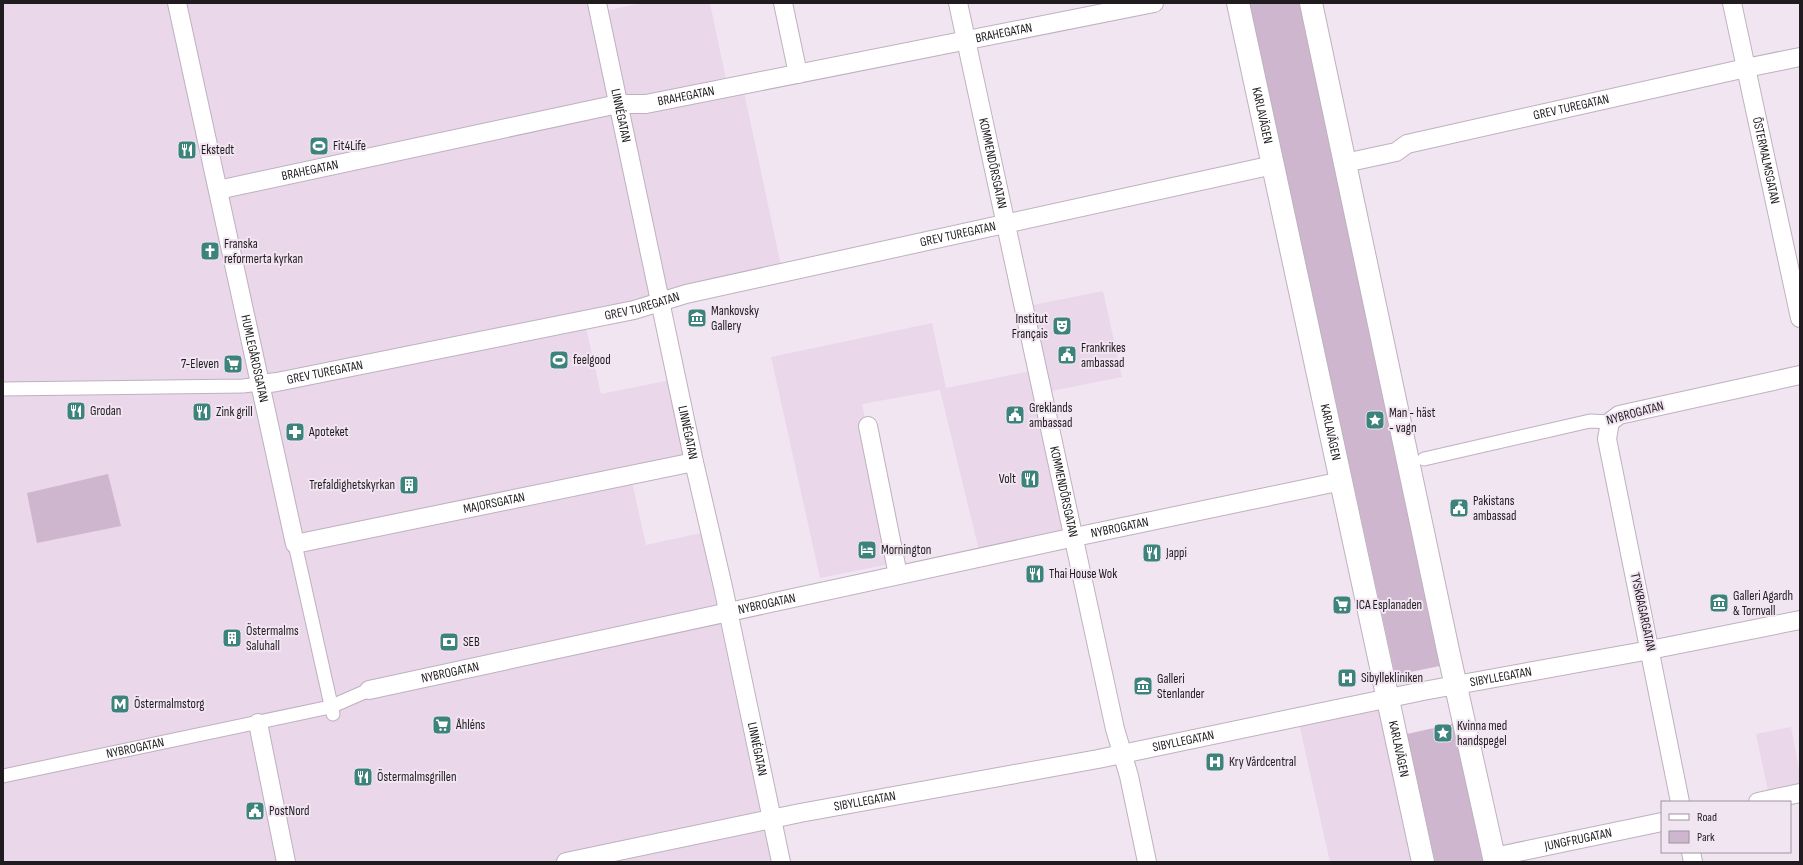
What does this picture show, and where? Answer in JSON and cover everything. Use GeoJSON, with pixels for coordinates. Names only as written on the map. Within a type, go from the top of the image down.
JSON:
{"type":"FeatureCollection","features":[{"type":"Feature","properties":{"kind":"street","name":"HUMLEGÅRDSGATAN"},"geometry":{"type":"LineString","coordinates":[[177,3],[331,710]]}},
{"type":"Feature","properties":{"kind":"street","name":"LINNÉGATAN"},"geometry":{"type":"LineString","coordinates":[[597,3],[694,462],[729,612],[781,862]]}},
{"type":"Feature","properties":{"kind":"street"},"geometry":{"type":"LineString","coordinates":[[783,3],[798,74]]}},
{"type":"Feature","properties":{"kind":"street","name":"KOMMENDÖRSGATAN"},"geometry":{"type":"LineString","coordinates":[[958,3],[1075,537],[1115,729],[1147,862]]}},
{"type":"Feature","properties":{"kind":"street","name":"BRAHEGATAN"},"geometry":{"type":"LineString","coordinates":[[218,190],[618,104],[646,104],[1154,3]]}},
{"type":"Feature","properties":{"kind":"street","name":"KARLAVÄGEN"},"geometry":{"type":"LineString","coordinates":[[1238,3],[1389,698],[1423,862]]}},
{"type":"Feature","properties":{"kind":"street"},"geometry":{"type":"LineString","coordinates":[[1311,3],[1494,860]]}},
{"type":"Feature","properties":{"kind":"street","name":"ÖSTERMALMSGATAN"},"geometry":{"type":"LineString","coordinates":[[1732,3],[1800,318]]}},
{"type":"Feature","properties":{"kind":"street","name":"GREV TUREGATAN"},"geometry":{"type":"LineString","coordinates":[[1345,164],[1396,152],[1407,144],[1746,68],[1800,58]]}},
{"type":"Feature","properties":{"kind":"street","name":"GREV TUREGATAN"},"geometry":{"type":"LineString","coordinates":[[3,389],[243,386],[277,382],[619,313],[686,294],[1273,165]]}},
{"type":"Feature","properties":{"kind":"street","name":"NYBROGATAN"},"geometry":{"type":"LineString","coordinates":[[1424,459],[1590,421],[1610,422],[1619,415],[1800,375]]}},
{"type":"Feature","properties":{"kind":"street","name":"TYSKBAGARGATAN"},"geometry":{"type":"LineString","coordinates":[[1610,422],[1607,439],[1680,801]]}},
{"type":"Feature","properties":{"kind":"street"},"geometry":{"type":"LineString","coordinates":[[868,426],[898,575]]}},
{"type":"Feature","properties":{"kind":"street","name":"MAJORSGATAN"},"geometry":{"type":"LineString","coordinates":[[295,544],[694,462]]}},
{"type":"Feature","properties":{"kind":"street","name":"NYBROGATAN"},"geometry":{"type":"LineString","coordinates":[[3,776],[258,723],[331,710],[369,690],[1342,480]]}},
{"type":"Feature","properties":{"kind":"street","name":"SIBYLLEGATAN"},"geometry":{"type":"LineString","coordinates":[[566,862],[772,819],[1122,753],[1389,698],[1650,650],[1800,620]]}},
{"type":"Feature","properties":{"kind":"street"},"geometry":{"type":"LineString","coordinates":[[258,723],[286,862]]}},
{"type":"Feature","properties":{"kind":"street"},"geometry":{"type":"LineString","coordinates":[[1763,801],[1800,793]]}},
{"type":"Feature","properties":{"kind":"street","name":"JUNGFRUGATAN"},"geometry":{"type":"LineString","coordinates":[[1494,860],[1661,822]]}},
{"type":"Feature","properties":{"kind":"shaded area"},"geometry":{"type":"Polygon","coordinates":[[[3,3],[598,3],[600,12],[642,3],[710,3],[728,89],[743,87],[783,275],[584,319],[601,394],[675,379],[693,464],[631,477],[646,545],[701,533],[771,862],[3,862],[3,3]]]}},
{"type":"Feature","properties":{"kind":"shaded area"},"geometry":{"type":"Polygon","coordinates":[[[1103,291],[1122,377],[1042,393],[1074,539],[981,559],[940,390],[862,404],[895,563],[820,578],[771,357],[932,323],[946,388],[1036,370],[1023,307],[1103,291]]]}},
{"type":"Feature","properties":{"kind":"shaded area"},"geometry":{"type":"Polygon","coordinates":[[[1376,699],[1413,862],[1330,862],[1297,715],[1376,699]]]}},
{"type":"Feature","properties":{"kind":"shaded area"},"geometry":{"type":"Polygon","coordinates":[[[1791,727],[1800,774],[1800,790],[1769,796],[1756,734],[1791,727]]]}},
{"type":"Feature","properties":{"kind":"green space"},"geometry":{"type":"Polygon","coordinates":[[[1249,3],[1300,3],[1440,666],[1395,675],[1249,3]]]}},
{"type":"Feature","properties":{"kind":"green space"},"geometry":{"type":"Polygon","coordinates":[[[108,474],[121,526],[37,543],[27,493],[108,474]]]}},
{"type":"Feature","properties":{"kind":"green space"},"geometry":{"type":"Polygon","coordinates":[[[1456,723],[1486,862],[1435,862],[1407,734],[1456,723]]]}},
{"type":"Feature","properties":{"kind":"place","name":"Fit4Life"},"geometry":{"type":"Point","coordinates":[319,146]}},
{"type":"Feature","properties":{"kind":"place","name":"Ekstedt"},"geometry":{"type":"Point","coordinates":[187,150]}},
{"type":"Feature","properties":{"kind":"place","name":"Franska reformerta kyrkan"},"geometry":{"type":"Point","coordinates":[210,251]}},
{"type":"Feature","properties":{"kind":"place","name":"Mankovsky Gallery"},"geometry":{"type":"Point","coordinates":[697,318]}},
{"type":"Feature","properties":{"kind":"place","name":"Institut Français"},"geometry":{"type":"Point","coordinates":[1062,326]}},
{"type":"Feature","properties":{"kind":"place","name":"Frankrikes ambassad"},"geometry":{"type":"Point","coordinates":[1067,355]}},
{"type":"Feature","properties":{"kind":"place","name":"feelgood"},"geometry":{"type":"Point","coordinates":[559,360]}},
{"type":"Feature","properties":{"kind":"place","name":"7-Eleven"},"geometry":{"type":"Point","coordinates":[233,364]}},
{"type":"Feature","properties":{"kind":"place","name":"Grodan"},"geometry":{"type":"Point","coordinates":[76,411]}},
{"type":"Feature","properties":{"kind":"place","name":"Zink grill"},"geometry":{"type":"Point","coordinates":[202,412]}},
{"type":"Feature","properties":{"kind":"place","name":"Greklands ambassad"},"geometry":{"type":"Point","coordinates":[1015,415]}},
{"type":"Feature","properties":{"kind":"place","name":"Man - häst - vagn"},"geometry":{"type":"Point","coordinates":[1375,420]}},
{"type":"Feature","properties":{"kind":"place","name":"Apoteket"},"geometry":{"type":"Point","coordinates":[295,432]}},
{"type":"Feature","properties":{"kind":"place","name":"Volt"},"geometry":{"type":"Point","coordinates":[1030,479]}},
{"type":"Feature","properties":{"kind":"place","name":"Trefaldighetskyrkan"},"geometry":{"type":"Point","coordinates":[409,485]}},
{"type":"Feature","properties":{"kind":"place","name":"Pakistans ambassad"},"geometry":{"type":"Point","coordinates":[1459,508]}},
{"type":"Feature","properties":{"kind":"place","name":"Mornington"},"geometry":{"type":"Point","coordinates":[867,550]}},
{"type":"Feature","properties":{"kind":"place","name":"Jappi"},"geometry":{"type":"Point","coordinates":[1152,553]}},
{"type":"Feature","properties":{"kind":"place","name":"Thai House Wok"},"geometry":{"type":"Point","coordinates":[1035,574]}},
{"type":"Feature","properties":{"kind":"place","name":"Galleri Agardh & Tornvall"},"geometry":{"type":"Point","coordinates":[1719,603]}},
{"type":"Feature","properties":{"kind":"place","name":"ICA Esplanaden"},"geometry":{"type":"Point","coordinates":[1342,605]}},
{"type":"Feature","properties":{"kind":"place","name":"Östermalms Saluhall"},"geometry":{"type":"Point","coordinates":[232,638]}},
{"type":"Feature","properties":{"kind":"place","name":"SEB"},"geometry":{"type":"Point","coordinates":[449,642]}},
{"type":"Feature","properties":{"kind":"place","name":"Sibyllekliniken"},"geometry":{"type":"Point","coordinates":[1347,678]}},
{"type":"Feature","properties":{"kind":"place","name":"Galleri Stenlander"},"geometry":{"type":"Point","coordinates":[1143,686]}},
{"type":"Feature","properties":{"kind":"place","name":"Östermalmstorg"},"geometry":{"type":"Point","coordinates":[120,704]}},
{"type":"Feature","properties":{"kind":"place","name":"Åhléns"},"geometry":{"type":"Point","coordinates":[442,725]}},
{"type":"Feature","properties":{"kind":"place","name":"Kvinna med handspegel"},"geometry":{"type":"Point","coordinates":[1443,733]}},
{"type":"Feature","properties":{"kind":"place","name":"Kry Vårdcentral"},"geometry":{"type":"Point","coordinates":[1215,762]}},
{"type":"Feature","properties":{"kind":"place","name":"Östermalmsgrillen"},"geometry":{"type":"Point","coordinates":[363,777]}},
{"type":"Feature","properties":{"kind":"place","name":"PostNord"},"geometry":{"type":"Point","coordinates":[255,811]}}]}
